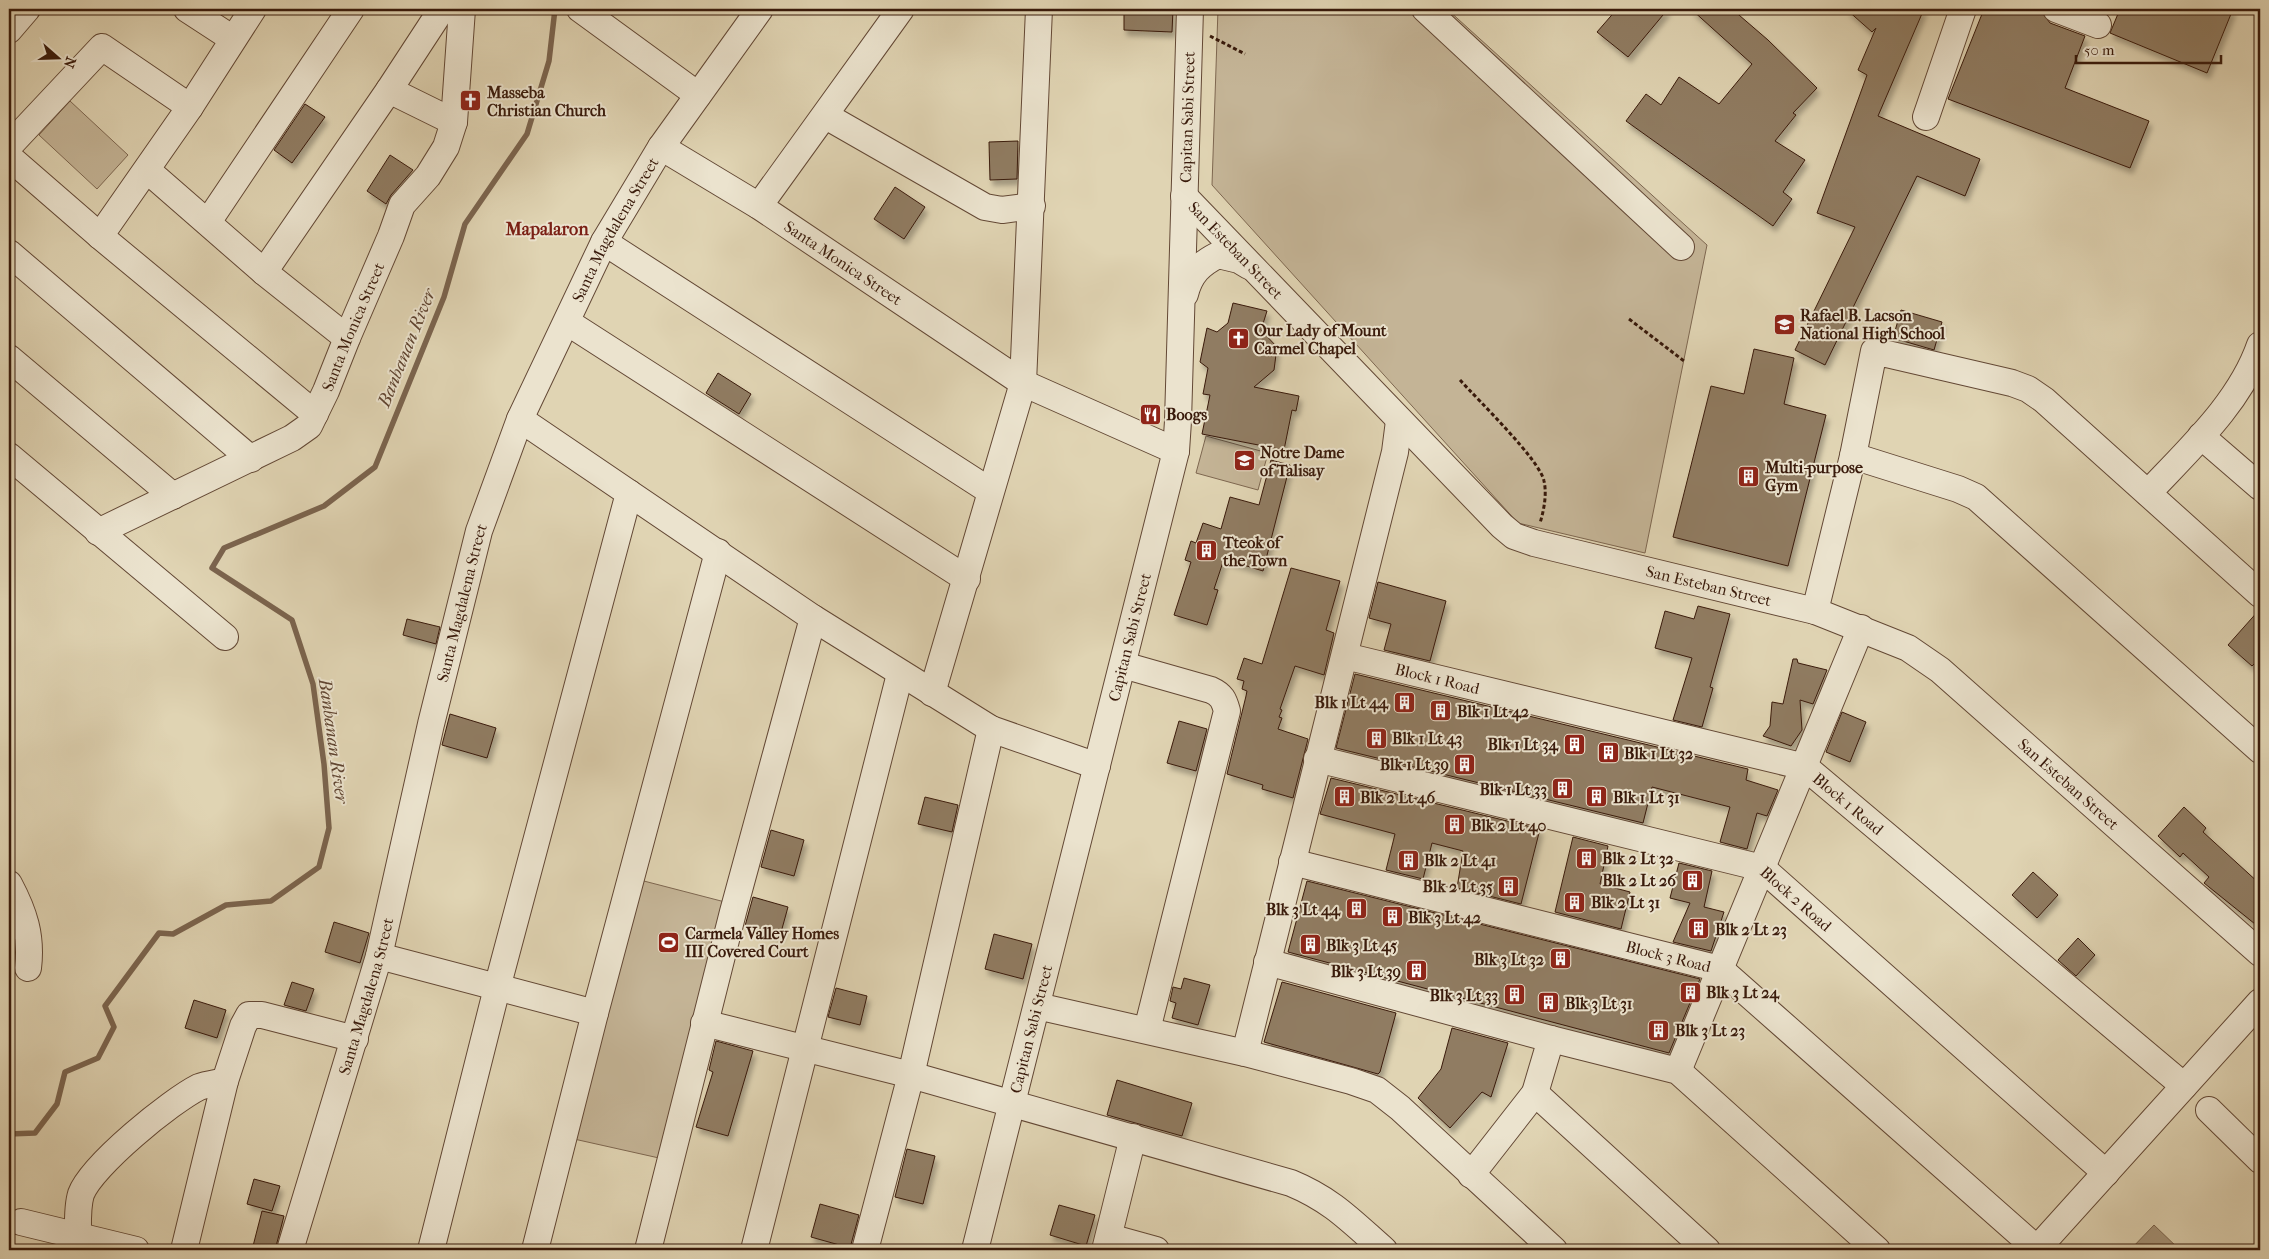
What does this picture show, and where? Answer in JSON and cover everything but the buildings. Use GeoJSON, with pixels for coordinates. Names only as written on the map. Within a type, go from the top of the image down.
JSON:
{"type":"FeatureCollection","features":[{"type":"Feature","properties":{"kind":"street"},"geometry":{"type":"LineString","coordinates":[[9,30],[27,9]]}},
{"type":"Feature","properties":{"kind":"street"},"geometry":{"type":"LineString","coordinates":[[187,9],[233,39]]}},
{"type":"Feature","properties":{"kind":"street"},"geometry":{"type":"LineString","coordinates":[[100,236],[190,107],[254,9]]}},
{"type":"Feature","properties":{"kind":"street"},"geometry":{"type":"LineString","coordinates":[[208,222],[352,9]]}},
{"type":"Feature","properties":{"kind":"street"},"geometry":{"type":"LineString","coordinates":[[264,272],[389,90],[442,9]]}},
{"type":"Feature","properties":{"kind":"street","name":"Santa Monica Street"},"geometry":{"type":"LineString","coordinates":[[98,532],[298,434],[309,426],[326,391],[346,338],[391,236],[402,205],[438,162],[446,147],[454,122],[462,9]]}},
{"type":"Feature","properties":{"kind":"street"},"geometry":{"type":"LineString","coordinates":[[580,9],[698,95]]}},
{"type":"Feature","properties":{"kind":"street","name":"Santa Magdalena Street"},"geometry":{"type":"LineString","coordinates":[[290,1250],[379,956],[431,724],[479,531],[520,419],[604,242],[661,147],[760,9]]}},
{"type":"Feature","properties":{"kind":"street"},"geometry":{"type":"LineString","coordinates":[[759,206],[826,116],[901,9]]}},
{"type":"Feature","properties":{"kind":"street"},"geometry":{"type":"LineString","coordinates":[[932,693],[1023,383],[1039,9]]}},
{"type":"Feature","properties":{"kind":"street"},"geometry":{"type":"LineString","coordinates":[[1425,9],[1680,247]]}},
{"type":"Feature","properties":{"kind":"street"},"geometry":{"type":"LineString","coordinates":[[1926,117],[1963,9]]}},
{"type":"Feature","properties":{"kind":"street"},"geometry":{"type":"LineString","coordinates":[[2056,9],[2098,25]]}},
{"type":"Feature","properties":{"kind":"street","name":"Capitan Sabi Street"},"geometry":{"type":"LineString","coordinates":[[975,1250],[1176,452],[1190,17]]}},
{"type":"Feature","properties":{"kind":"street"},"geometry":{"type":"LineString","coordinates":[[9,146],[102,47],[190,107]]}},
{"type":"Feature","properties":{"kind":"street"},"geometry":{"type":"LineString","coordinates":[[389,90],[454,122]]}},
{"type":"Feature","properties":{"kind":"street"},"geometry":{"type":"LineString","coordinates":[[826,116],[985,208],[1002,210],[1032,206]]}},
{"type":"Feature","properties":{"kind":"street","name":"Santa Monica Street"},"geometry":{"type":"LineString","coordinates":[[661,147],[759,206],[1023,383],[1176,452]]}},
{"type":"Feature","properties":{"kind":"street"},"geometry":{"type":"LineString","coordinates":[[9,156],[100,236],[315,414]]}},
{"type":"Feature","properties":{"kind":"street"},"geometry":{"type":"LineString","coordinates":[[147,170],[264,272],[346,338]]}},
{"type":"Feature","properties":{"kind":"street","name":"San Esteban Street"},"geometry":{"type":"LineString","coordinates":[[1184,196],[1399,421],[1514,536],[1534,543],[1815,611],[1862,628],[1908,648],[1940,670],[2260,953]]}},
{"type":"Feature","properties":{"kind":"street"},"geometry":{"type":"LineString","coordinates":[[604,242],[990,491]]}},
{"type":"Feature","properties":{"kind":"street"},"geometry":{"type":"LineString","coordinates":[[9,253],[250,458]]}},
{"type":"Feature","properties":{"kind":"street"},"geometry":{"type":"LineString","coordinates":[[1182,305],[1188,281],[1201,264],[1218,254],[1239,260],[1257,272]]}},
{"type":"Feature","properties":{"kind":"street"},"geometry":{"type":"LineString","coordinates":[[567,322],[967,579]]}},
{"type":"Feature","properties":{"kind":"street"},"geometry":{"type":"LineString","coordinates":[[2148,493],[2201,436],[2240,385],[2260,345]]}},
{"type":"Feature","properties":{"kind":"street"},"geometry":{"type":"LineString","coordinates":[[1815,611],[1853,456],[1874,351],[2028,389],[2044,400],[2260,594]]}},
{"type":"Feature","properties":{"kind":"street"},"geometry":{"type":"LineString","coordinates":[[9,358],[173,496]]}},
{"type":"Feature","properties":{"kind":"street"},"geometry":{"type":"LineString","coordinates":[[520,419],[718,552],[812,618],[991,730],[1097,766]]}},
{"type":"Feature","properties":{"kind":"street"},"geometry":{"type":"LineString","coordinates":[[1245,1052],[1395,452],[1399,421]]}},
{"type":"Feature","properties":{"kind":"street"},"geometry":{"type":"LineString","coordinates":[[2201,436],[2260,487]]}},
{"type":"Feature","properties":{"kind":"street"},"geometry":{"type":"LineString","coordinates":[[9,456],[226,637]]}},
{"type":"Feature","properties":{"kind":"street"},"geometry":{"type":"LineString","coordinates":[[1853,456],[1958,489],[1976,497],[2260,750]]}},
{"type":"Feature","properties":{"kind":"street"},"geometry":{"type":"LineString","coordinates":[[431,1250],[497,988],[629,493]]}},
{"type":"Feature","properties":{"kind":"street"},"geometry":{"type":"LineString","coordinates":[[535,1250],[595,1013],[718,552]]}},
{"type":"Feature","properties":{"kind":"street"},"geometry":{"type":"LineString","coordinates":[[648,1250],[704,1023],[812,618]]}},
{"type":"Feature","properties":{"kind":"street"},"geometry":{"type":"LineString","coordinates":[[1678,1071],[1862,628]]}},
{"type":"Feature","properties":{"kind":"street","name":"Block 1 Road"},"geometry":{"type":"LineString","coordinates":[[1345,656],[1805,766],[2184,1086]]}},
{"type":"Feature","properties":{"kind":"street"},"geometry":{"type":"LineString","coordinates":[[1123,665],[1218,693],[1224,700],[1227,711],[1146,1030]]}},
{"type":"Feature","properties":{"kind":"street"},"geometry":{"type":"LineString","coordinates":[[754,1250],[900,674]]}},
{"type":"Feature","properties":{"kind":"street"},"geometry":{"type":"LineString","coordinates":[[865,1250],[911,1075],[991,730]]}},
{"type":"Feature","properties":{"kind":"street","name":"Block 2 Road"},"geometry":{"type":"LineString","coordinates":[[1317,759],[1762,868],[2106,1173]]}},
{"type":"Feature","properties":{"kind":"street","name":"Block 3 Road"},"geometry":{"type":"LineString","coordinates":[[1292,862],[1720,969],[2037,1250]]}},
{"type":"Feature","properties":{"kind":"street"},"geometry":{"type":"LineString","coordinates":[[9,884],[24,914],[30,951],[28,968]]}},
{"type":"Feature","properties":{"kind":"street"},"geometry":{"type":"LineString","coordinates":[[379,956],[595,1013]]}},
{"type":"Feature","properties":{"kind":"street"},"geometry":{"type":"LineString","coordinates":[[1267,962],[1551,1039],[1678,1071],[1877,1250]]}},
{"type":"Feature","properties":{"kind":"street"},"geometry":{"type":"LineString","coordinates":[[2037,1250],[2260,1002]]}},
{"type":"Feature","properties":{"kind":"street"},"geometry":{"type":"LineString","coordinates":[[1037,1006],[1245,1052],[1377,1090],[1400,1108],[1554,1250]]}},
{"type":"Feature","properties":{"kind":"street"},"geometry":{"type":"LineString","coordinates":[[184,1250],[225,1081],[243,1026],[249,1015],[262,1015],[355,1039]]}},
{"type":"Feature","properties":{"kind":"street"},"geometry":{"type":"LineString","coordinates":[[704,1023],[1012,1102],[1290,1183],[1316,1193],[1334,1206],[1384,1250]]}},
{"type":"Feature","properties":{"kind":"street"},"geometry":{"type":"LineString","coordinates":[[1472,1175],[1535,1093],[1551,1039]]}},
{"type":"Feature","properties":{"kind":"street"},"geometry":{"type":"LineString","coordinates":[[78,1236],[81,1195],[89,1180],[102,1165],[167,1108],[185,1095],[201,1086],[225,1081]]}},
{"type":"Feature","properties":{"kind":"street"},"geometry":{"type":"LineString","coordinates":[[1535,1093],[1707,1250]]}},
{"type":"Feature","properties":{"kind":"street"},"geometry":{"type":"LineString","coordinates":[[2209,1110],[2260,1160]]}},
{"type":"Feature","properties":{"kind":"street"},"geometry":{"type":"LineString","coordinates":[[1133,1137],[1107,1244],[1156,1250]]}},
{"type":"Feature","properties":{"kind":"street"},"geometry":{"type":"LineString","coordinates":[[21,1222],[136,1250]]}},
{"type":"Feature","properties":{"kind":"path"},"geometry":{"type":"LineString","coordinates":[[1190,17],[1245,54]]}},
{"type":"Feature","properties":{"kind":"path"},"geometry":{"type":"LineString","coordinates":[[1629,319],[1684,361]]}},
{"type":"Feature","properties":{"kind":"path"},"geometry":{"type":"LineString","coordinates":[[1460,380],[1501,423],[1532,460],[1544,480],[1544,509],[1534,543]]}},
{"type":"Feature","properties":{"kind":"path"},"geometry":{"type":"LineString","coordinates":[[2225,1250],[2236,1250]]}},
{"type":"Feature","properties":{"kind":"shaded area"},"geometry":{"type":"Polygon","coordinates":[[[1218,9],[1447,9],[1707,245],[1645,553],[1518,523],[1212,185],[1218,9]]]}},
{"type":"Feature","properties":{"kind":"shaded area"},"geometry":{"type":"Polygon","coordinates":[[[70,101],[128,155],[97,189],[39,135],[70,101]]]}},
{"type":"Feature","properties":{"kind":"shaded area"},"geometry":{"type":"Polygon","coordinates":[[[1206,436],[1268,453],[1258,490],[1196,473],[1206,436]]]}},
{"type":"Feature","properties":{"kind":"shaded area"},"geometry":{"type":"Polygon","coordinates":[[[640,880],[725,902],[659,1158],[574,1139],[640,880]]]}},
{"type":"Feature","properties":{"kind":"shaded area"},"geometry":{"type":"Polygon","coordinates":[[[2154,1225],[2180,1250],[2130,1250],[2154,1225]]]}},
{"type":"Feature","properties":{"kind":"waterway","name":"Banbanan River"},"geometry":{"type":"LineString","coordinates":[[9,1134],[35,1133],[57,1104],[65,1072],[98,1058],[114,1027],[105,1006],[159,933],[173,934],[226,905],[271,901],[319,867],[329,828],[324,764],[313,684],[292,620],[212,568],[224,548],[324,506],[375,467],[444,297],[465,224],[527,134],[549,61],[555,9]]}},
{"type":"Feature","properties":{"kind":"place","name":"Masseba Christian Church"},"geometry":{"type":"Point","coordinates":[471,101]}},
{"type":"Feature","properties":{"kind":"place","name":"Rafael B. Lacson National High School"},"geometry":{"type":"Point","coordinates":[1784,324]}},
{"type":"Feature","properties":{"kind":"place","name":"Our Lady of Mount Carmel Chapel"},"geometry":{"type":"Point","coordinates":[1238,339]}},
{"type":"Feature","properties":{"kind":"place","name":"Boogs"},"geometry":{"type":"Point","coordinates":[1150,414]}},
{"type":"Feature","properties":{"kind":"place","name":"Notre Dame of Talisay"},"geometry":{"type":"Point","coordinates":[1244,461]}},
{"type":"Feature","properties":{"kind":"place","name":"Multi-purpose Gym"},"geometry":{"type":"Point","coordinates":[1749,476]}},
{"type":"Feature","properties":{"kind":"place","name":"Tteok of the Town"},"geometry":{"type":"Point","coordinates":[1207,551]}},
{"type":"Feature","properties":{"kind":"place","name":"Blk 1 Lt 44"},"geometry":{"type":"Point","coordinates":[1404,702]}},
{"type":"Feature","properties":{"kind":"place","name":"Blk 1 Lt 42"},"geometry":{"type":"Point","coordinates":[1441,711]}},
{"type":"Feature","properties":{"kind":"place","name":"Blk 1 Lt 43"},"geometry":{"type":"Point","coordinates":[1376,738]}},
{"type":"Feature","properties":{"kind":"place","name":"Blk 1 Lt 34"},"geometry":{"type":"Point","coordinates":[1574,744]}},
{"type":"Feature","properties":{"kind":"place","name":"Blk 1 Lt 32"},"geometry":{"type":"Point","coordinates":[1608,753]}},
{"type":"Feature","properties":{"kind":"place","name":"Blk 1 Lt 39"},"geometry":{"type":"Point","coordinates":[1465,764]}},
{"type":"Feature","properties":{"kind":"place","name":"Blk 1 Lt 33"},"geometry":{"type":"Point","coordinates":[1563,789]}},
{"type":"Feature","properties":{"kind":"place","name":"Blk 2 Lt 46"},"geometry":{"type":"Point","coordinates":[1344,797]}},
{"type":"Feature","properties":{"kind":"place","name":"Blk 1 Lt 31"},"geometry":{"type":"Point","coordinates":[1597,797]}},
{"type":"Feature","properties":{"kind":"place","name":"Blk 2 Lt 40"},"geometry":{"type":"Point","coordinates":[1455,825]}},
{"type":"Feature","properties":{"kind":"place","name":"Blk 2 Lt 32"},"geometry":{"type":"Point","coordinates":[1586,858]}},
{"type":"Feature","properties":{"kind":"place","name":"Blk 2 Lt 41"},"geometry":{"type":"Point","coordinates":[1408,860]}},
{"type":"Feature","properties":{"kind":"place","name":"Blk 2 Lt 26"},"geometry":{"type":"Point","coordinates":[1692,880]}},
{"type":"Feature","properties":{"kind":"place","name":"Blk 2 Lt 35"},"geometry":{"type":"Point","coordinates":[1509,886]}},
{"type":"Feature","properties":{"kind":"place","name":"Blk 2 Lt 31"},"geometry":{"type":"Point","coordinates":[1575,902]}},
{"type":"Feature","properties":{"kind":"place","name":"Blk 3 Lt 44"},"geometry":{"type":"Point","coordinates":[1356,909]}},
{"type":"Feature","properties":{"kind":"place","name":"Blk 3 Lt 42"},"geometry":{"type":"Point","coordinates":[1392,917]}},
{"type":"Feature","properties":{"kind":"place","name":"Blk 2 Lt 23"},"geometry":{"type":"Point","coordinates":[1699,929]}},
{"type":"Feature","properties":{"kind":"place","name":"Carmela Valley Homes III Covered Court"},"geometry":{"type":"Point","coordinates":[669,942]}},
{"type":"Feature","properties":{"kind":"place","name":"Blk 3 Lt 45"},"geometry":{"type":"Point","coordinates":[1310,945]}},
{"type":"Feature","properties":{"kind":"place","name":"Blk 3 Lt 32"},"geometry":{"type":"Point","coordinates":[1560,959]}},
{"type":"Feature","properties":{"kind":"place","name":"Blk 3 Lt 39"},"geometry":{"type":"Point","coordinates":[1417,971]}},
{"type":"Feature","properties":{"kind":"place","name":"Blk 3 Lt 24"},"geometry":{"type":"Point","coordinates":[1690,992]}},
{"type":"Feature","properties":{"kind":"place","name":"Blk 3 Lt 33"},"geometry":{"type":"Point","coordinates":[1514,995]}},
{"type":"Feature","properties":{"kind":"place","name":"Blk 3 Lt 31"},"geometry":{"type":"Point","coordinates":[1549,1003]}},
{"type":"Feature","properties":{"kind":"place","name":"Blk 3 Lt 23"},"geometry":{"type":"Point","coordinates":[1659,1030]}},
{"type":"Feature","properties":{"kind":"district","name":"Mapalaron"},"geometry":{"type":"Point","coordinates":[547,229]}}]}
